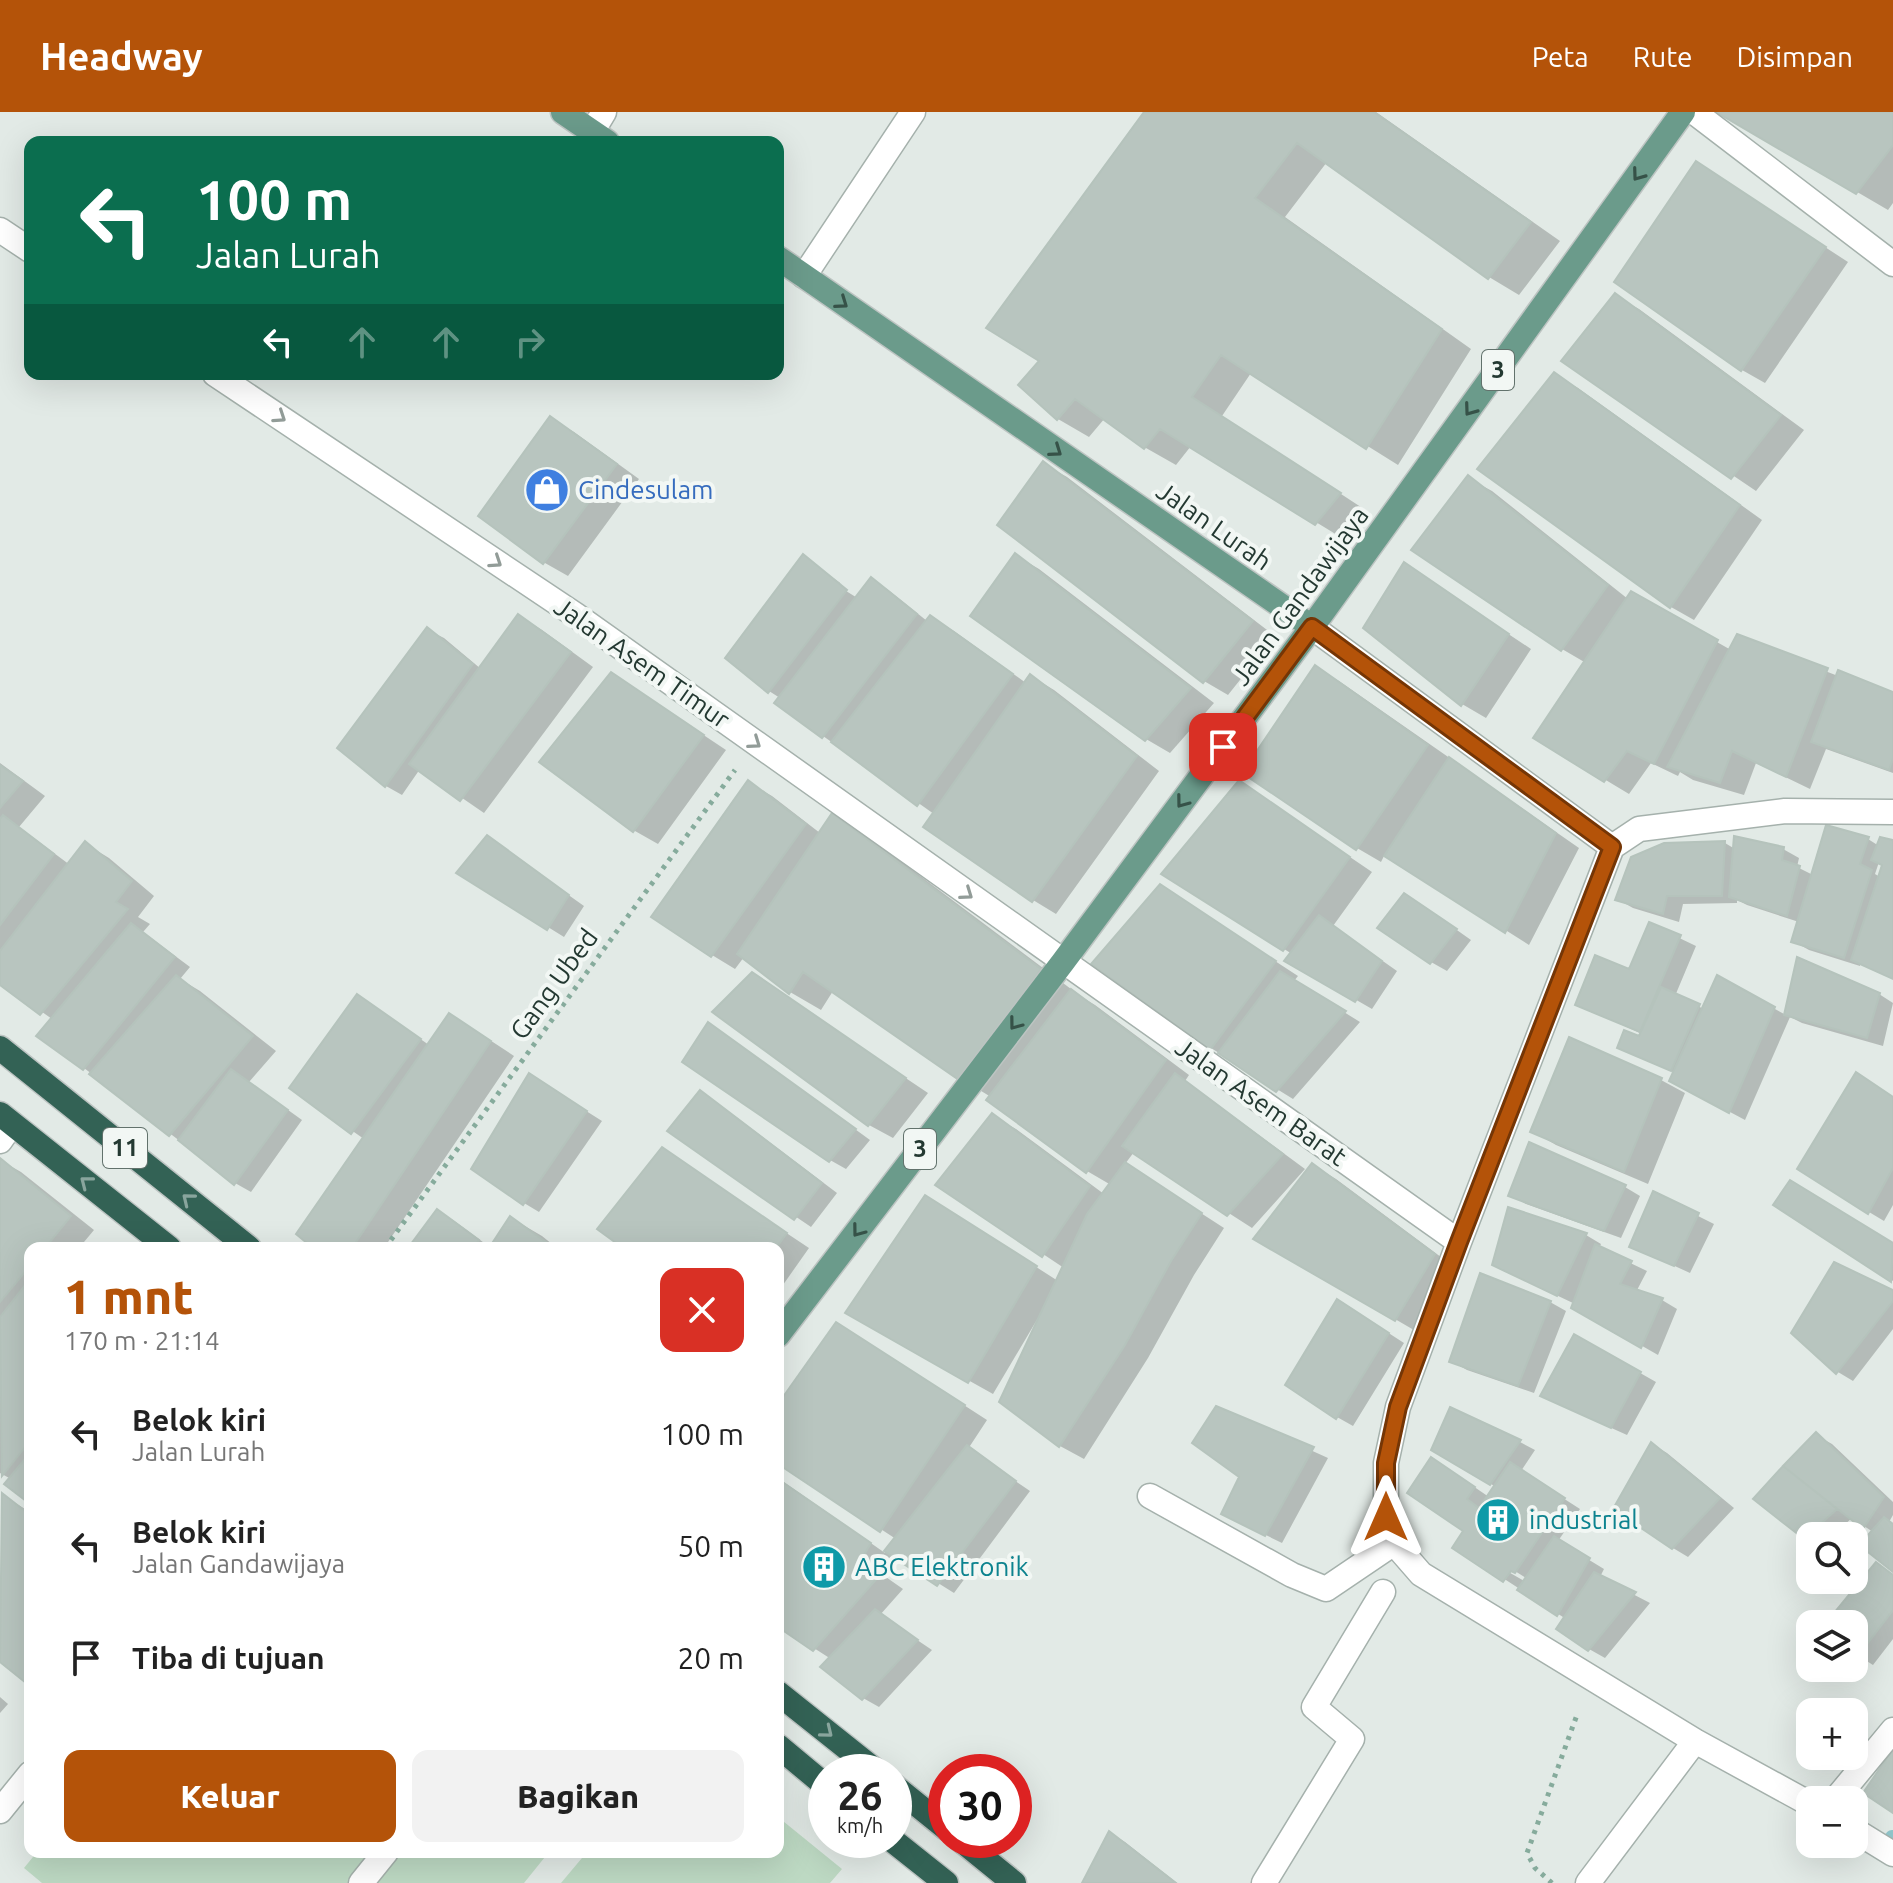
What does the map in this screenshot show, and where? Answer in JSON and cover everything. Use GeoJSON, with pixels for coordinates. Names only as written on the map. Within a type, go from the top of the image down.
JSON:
{"type":"FeatureCollection","features":[{"type":"Feature","properties":{"kind":"highway","name":"11"},"geometry":{"type":"LineString","coordinates":[[0,1048],[242,1242]]}},
{"type":"Feature","properties":{"kind":"highway","name":"11"},"geometry":{"type":"LineString","coordinates":[[4,1126],[161,1242]]}},
{"type":"Feature","properties":{"kind":"highway"},"geometry":{"type":"LineString","coordinates":[[784,1698],[854,1754]]}},
{"type":"Feature","properties":{"kind":"highway"},"geometry":{"type":"LineString","coordinates":[[784,1751],[808,1771]]}},
{"type":"Feature","properties":{"kind":"highway"},"geometry":{"type":"LineString","coordinates":[[912,1801],[928,1813]]}},
{"type":"Feature","properties":{"kind":"highway"},"geometry":{"type":"LineString","coordinates":[[912,1856],[946,1883]]}},
{"type":"Feature","properties":{"kind":"highway"},"geometry":{"type":"LineString","coordinates":[[983,1858],[1014,1883]]}},
{"type":"Feature","properties":{"kind":"main road"},"geometry":{"type":"LineString","coordinates":[[563,112],[601,129]]}},
{"type":"Feature","properties":{"kind":"main road","name":"Jalan Gandawijaya"},"geometry":{"type":"LineString","coordinates":[[784,1327],[1063,962],[1312,627],[1683,112]]}},
{"type":"Feature","properties":{"kind":"main road","name":"Jalan Lurah"},"geometry":{"type":"LineString","coordinates":[[784,262],[1312,627]]}},
{"type":"Feature","properties":{"kind":"street"},"geometry":{"type":"LineString","coordinates":[[804,276],[913,112]]}},
{"type":"Feature","properties":{"kind":"street"},"geometry":{"type":"LineString","coordinates":[[1694,112],[1893,264]]}},
{"type":"Feature","properties":{"kind":"street"},"geometry":{"type":"LineString","coordinates":[[0,230],[24,246]]}},
{"type":"Feature","properties":{"kind":"street","name":"Jalan Asem Timur"},"geometry":{"type":"LineString","coordinates":[[224,380],[577,616],[1063,962]]}},
{"type":"Feature","properties":{"kind":"street","name":"Jalan Lurah"},"geometry":{"type":"LineString","coordinates":[[1312,627],[1612,847]]}},
{"type":"Feature","properties":{"kind":"street"},"geometry":{"type":"LineString","coordinates":[[1796,1796],[1695,1741],[1421,1574],[1394,1543],[1386,1517],[1386,1463],[1398,1407],[1612,847],[1639,829],[1785,811],[1893,812]]}},
{"type":"Feature","properties":{"kind":"street","name":"Jalan Asem Barat"},"geometry":{"type":"LineString","coordinates":[[1063,962],[1459,1242]]}},
{"type":"Feature","properties":{"kind":"street"},"geometry":{"type":"LineString","coordinates":[[1150,1496],[1292,1575],[1326,1589],[1394,1543]]}},
{"type":"Feature","properties":{"kind":"street"},"geometry":{"type":"LineString","coordinates":[[1264,1883],[1352,1739],[1314,1707],[1383,1592]]}},
{"type":"Feature","properties":{"kind":"street"},"geometry":{"type":"LineString","coordinates":[[1847,1786],[1893,1730]]}},
{"type":"Feature","properties":{"kind":"street"},"geometry":{"type":"LineString","coordinates":[[1588,1883],[1695,1741]]}},
{"type":"Feature","properties":{"kind":"street"},"geometry":{"type":"LineString","coordinates":[[0,1811],[24,1781]]}},
{"type":"Feature","properties":{"kind":"street"},"geometry":{"type":"LineString","coordinates":[[1868,1839],[1893,1854]]}},
{"type":"Feature","properties":{"kind":"street"},"geometry":{"type":"LineString","coordinates":[[361,1883],[381,1858]]}},
{"type":"Feature","properties":{"kind":"path","name":"Gang Ubed"},"geometry":{"type":"LineString","coordinates":[[389,1242],[755,743]]}},
{"type":"Feature","properties":{"kind":"path"},"geometry":{"type":"LineString","coordinates":[[1552,1883],[1535,1868],[1527,1853],[1590,1677]]}},
{"type":"Feature","properties":{"kind":"green space"},"geometry":{"type":"Polygon","coordinates":[[[784,1822],[808,1841],[808,1858],[828,1858],[842,1869],[830,1883],[561,1883],[582,1858],[784,1858],[784,1822]]]}},
{"type":"Feature","properties":{"kind":"green space"},"geometry":{"type":"Polygon","coordinates":[[[32,1858],[544,1858],[524,1883],[42,1883],[24,1868],[32,1858]]]}},
{"type":"Feature","properties":{"kind":"building"},"geometry":{"type":"Polygon","coordinates":[[[1144,112],[1374,112],[1531,222],[1488,279],[1297,143],[1255,198],[1442,329],[1366,449],[1221,355],[1192,397],[1341,493],[1315,525],[1160,429],[1144,449],[1075,399],[1057,420],[1018,385],[1039,361],[986,328],[1144,112]]]}},
{"type":"Feature","properties":{"kind":"building"},"geometry":{"type":"Polygon","coordinates":[[[1716,112],[1893,112],[1893,145],[1856,194],[1716,112]]]}},
{"type":"Feature","properties":{"kind":"building"},"geometry":{"type":"Polygon","coordinates":[[[1696,161],[1826,247],[1741,371],[1614,282],[1696,161]]]}},
{"type":"Feature","properties":{"kind":"building"},"geometry":{"type":"Polygon","coordinates":[[[1615,293],[1781,415],[1731,479],[1561,361],[1615,293]]]}},
{"type":"Feature","properties":{"kind":"building"},"geometry":{"type":"Polygon","coordinates":[[[1554,372],[1740,505],[1670,608],[1477,469],[1554,372]]]}},
{"type":"Feature","properties":{"kind":"building","name":"Cindesulam"},"geometry":{"type":"Polygon","coordinates":[[[550,416],[617,464],[543,564],[478,516],[550,416]]]}},
{"type":"Feature","properties":{"kind":"building"},"geometry":{"type":"Polygon","coordinates":[[[1043,461],[1253,621],[1203,683],[997,525],[1043,461]]]}},
{"type":"Feature","properties":{"kind":"building"},"geometry":{"type":"Polygon","coordinates":[[[1468,475],[1608,585],[1561,651],[1411,550],[1468,475]]]}},
{"type":"Feature","properties":{"kind":"building"},"geometry":{"type":"Polygon","coordinates":[[[1015,553],[1191,688],[1145,741],[970,616],[1015,553]]]}},
{"type":"Feature","properties":{"kind":"building"},"geometry":{"type":"Polygon","coordinates":[[[803,554],[847,590],[768,693],[725,658],[803,554]]]}},
{"type":"Feature","properties":{"kind":"building"},"geometry":{"type":"Polygon","coordinates":[[[1404,562],[1509,634],[1461,706],[1363,628],[1404,562]]]}},
{"type":"Feature","properties":{"kind":"building"},"geometry":{"type":"Polygon","coordinates":[[[871,577],[917,614],[822,738],[774,703],[871,577]]]}},
{"type":"Feature","properties":{"kind":"building"},"geometry":{"type":"Polygon","coordinates":[[[1631,591],[1718,640],[1654,764],[1627,751],[1604,782],[1533,738],[1631,591]]]}},
{"type":"Feature","properties":{"kind":"building"},"geometry":{"type":"Polygon","coordinates":[[[518,614],[571,652],[460,801],[409,764],[518,614]]]}},
{"type":"Feature","properties":{"kind":"building"},"geometry":{"type":"Polygon","coordinates":[[[930,615],[1013,674],[917,806],[831,742],[930,615]]]}},
{"type":"Feature","properties":{"kind":"building"},"geometry":{"type":"Polygon","coordinates":[[[427,627],[473,664],[385,787],[337,748],[427,627]]]}},
{"type":"Feature","properties":{"kind":"building"},"geometry":{"type":"Polygon","coordinates":[[[1737,634],[1828,668],[1786,777],[1732,751],[1720,783],[1667,767],[1737,634]]]}},
{"type":"Feature","properties":{"kind":"building"},"geometry":{"type":"Polygon","coordinates":[[[1315,665],[1428,745],[1356,850],[1242,773],[1315,665]]]}},
{"type":"Feature","properties":{"kind":"building"},"geometry":{"type":"Polygon","coordinates":[[[1838,670],[1893,692],[1893,758],[1889,770],[1811,742],[1838,670]]]}},
{"type":"Feature","properties":{"kind":"building"},"geometry":{"type":"Polygon","coordinates":[[[611,672],[704,735],[633,832],[539,762],[611,672]]]}},
{"type":"Feature","properties":{"kind":"building"},"geometry":{"type":"Polygon","coordinates":[[[1030,674],[1137,756],[1032,902],[923,827],[1030,674]]]}},
{"type":"Feature","properties":{"kind":"building"},"geometry":{"type":"Polygon","coordinates":[[[1449,757],[1556,833],[1505,933],[1384,856],[1449,757]]]}},
{"type":"Feature","properties":{"kind":"building"},"geometry":{"type":"Polygon","coordinates":[[[0,765],[23,781],[0,808],[0,765]]]}},
{"type":"Feature","properties":{"kind":"building"},"geometry":{"type":"Polygon","coordinates":[[[748,780],[806,824],[711,957],[651,917],[748,780]]]}},
{"type":"Feature","properties":{"kind":"building"},"geometry":{"type":"Polygon","coordinates":[[[1239,780],[1350,857],[1283,951],[1161,874],[1239,780]]]}},
{"type":"Feature","properties":{"kind":"building"},"geometry":{"type":"Polygon","coordinates":[[[832,813],[1041,969],[962,1082],[803,972],[789,994],[737,954],[832,813]]]}},
{"type":"Feature","properties":{"kind":"building"},"geometry":{"type":"Polygon","coordinates":[[[3,815],[54,854],[0,925],[0,819],[3,815]]]}},
{"type":"Feature","properties":{"kind":"building"},"geometry":{"type":"Polygon","coordinates":[[[1826,825],[1869,837],[1860,864],[1872,870],[1844,958],[1791,942],[1826,825]]]}},
{"type":"Feature","properties":{"kind":"building"},"geometry":{"type":"Polygon","coordinates":[[[487,835],[569,895],[547,930],[456,873],[487,835]]]}},
{"type":"Feature","properties":{"kind":"building"},"geometry":{"type":"Polygon","coordinates":[[[1734,836],[1784,847],[1782,860],[1800,866],[1787,916],[1729,897],[1734,836]]]}},
{"type":"Feature","properties":{"kind":"building"},"geometry":{"type":"Polygon","coordinates":[[[1880,837],[1893,840],[1893,979],[1851,960],[1882,865],[1871,860],[1880,837]]]}},
{"type":"Feature","properties":{"kind":"building"},"geometry":{"type":"Polygon","coordinates":[[[85,841],[132,881],[116,902],[128,909],[40,1015],[0,985],[0,951],[85,841]]]}},
{"type":"Feature","properties":{"kind":"building"},"geometry":{"type":"Polygon","coordinates":[[[1725,841],[1722,896],[1667,896],[1663,914],[1615,900],[1631,857],[1664,843],[1725,841]]]}},
{"type":"Feature","properties":{"kind":"building"},"geometry":{"type":"Polygon","coordinates":[[[1160,884],[1276,961],[1210,1050],[1091,964],[1160,884]]]}},
{"type":"Feature","properties":{"kind":"building"},"geometry":{"type":"Polygon","coordinates":[[[1404,893],[1457,929],[1430,964],[1377,928],[1404,893]]]}},
{"type":"Feature","properties":{"kind":"building"},"geometry":{"type":"Polygon","coordinates":[[[1319,915],[1382,961],[1355,1002],[1284,961],[1319,915]]]}},
{"type":"Feature","properties":{"kind":"building"},"geometry":{"type":"Polygon","coordinates":[[[1649,922],[1681,935],[1640,1032],[1575,1005],[1595,955],[1629,969],[1649,922]]]}},
{"type":"Feature","properties":{"kind":"building"},"geometry":{"type":"Polygon","coordinates":[[[131,923],[175,957],[83,1070],[36,1036],[131,923]]]}},
{"type":"Feature","properties":{"kind":"building"},"geometry":{"type":"Polygon","coordinates":[[[1797,957],[1880,993],[1867,1038],[1784,1015],[1797,957]]]}},
{"type":"Feature","properties":{"kind":"building"},"geometry":{"type":"Polygon","coordinates":[[[1280,971],[1346,1011],[1276,1092],[1218,1053],[1280,971]]]}},
{"type":"Feature","properties":{"kind":"building"},"geometry":{"type":"Polygon","coordinates":[[[752,972],[906,1078],[868,1126],[712,1012],[752,972]]]}},
{"type":"Feature","properties":{"kind":"building"},"geometry":{"type":"Polygon","coordinates":[[[176,975],[253,1036],[169,1136],[89,1074],[176,975]]]}},
{"type":"Feature","properties":{"kind":"building"},"geometry":{"type":"Polygon","coordinates":[[[1717,975],[1775,1007],[1729,1113],[1669,1081],[1717,975]]]}},
{"type":"Feature","properties":{"kind":"building"},"geometry":{"type":"Polygon","coordinates":[[[1661,987],[1700,1004],[1671,1071],[1617,1048],[1624,1030],[1639,1036],[1661,987]]]}},
{"type":"Feature","properties":{"kind":"building"},"geometry":{"type":"Polygon","coordinates":[[[1071,989],[1166,1060],[1086,1173],[986,1100],[1071,989]]]}},
{"type":"Feature","properties":{"kind":"building"},"geometry":{"type":"Polygon","coordinates":[[[357,994],[421,1039],[351,1134],[289,1088],[357,994]]]}},
{"type":"Feature","properties":{"kind":"building"},"geometry":{"type":"Polygon","coordinates":[[[449,1013],[491,1041],[356,1242],[306,1242],[296,1234],[449,1013]]]}},
{"type":"Feature","properties":{"kind":"building"},"geometry":{"type":"Polygon","coordinates":[[[708,1022],[856,1129],[829,1162],[682,1062],[708,1022]]]}},
{"type":"Feature","properties":{"kind":"building"},"geometry":{"type":"Polygon","coordinates":[[[1569,1037],[1662,1078],[1624,1172],[1530,1132],[1569,1037]]]}},
{"type":"Feature","properties":{"kind":"building"},"geometry":{"type":"Polygon","coordinates":[[[231,1069],[288,1110],[234,1185],[178,1140],[231,1069]]]}},
{"type":"Feature","properties":{"kind":"building"},"geometry":{"type":"Polygon","coordinates":[[[1856,1072],[1893,1097],[1893,1168],[1868,1214],[1797,1169],[1856,1072]]]}},
{"type":"Feature","properties":{"kind":"building"},"geometry":{"type":"Polygon","coordinates":[[[529,1073],[587,1111],[523,1205],[471,1169],[529,1073]]]}},
{"type":"Feature","properties":{"kind":"building"},"geometry":{"type":"Polygon","coordinates":[[[1175,1073],[1283,1154],[1227,1216],[1122,1146],[1175,1073]]]}},
{"type":"Feature","properties":{"kind":"building"},"geometry":{"type":"Polygon","coordinates":[[[700,1090],[822,1183],[794,1220],[667,1131],[700,1090]]]}},
{"type":"Feature","properties":{"kind":"building"},"geometry":{"type":"Polygon","coordinates":[[[992,1113],[1090,1186],[1042,1257],[935,1185],[992,1113]]]}},
{"type":"Feature","properties":{"kind":"building"},"geometry":{"type":"Polygon","coordinates":[[[1529,1142],[1626,1185],[1604,1231],[1508,1196],[1529,1142]]]}},
{"type":"Feature","properties":{"kind":"building"},"geometry":{"type":"Polygon","coordinates":[[[662,1147],[787,1233],[780,1242],[615,1242],[597,1229],[662,1147]]]}},
{"type":"Feature","properties":{"kind":"building"},"geometry":{"type":"Polygon","coordinates":[[[0,1158],[71,1216],[50,1242],[24,1242],[24,1273],[0,1302],[0,1158]]]}},
{"type":"Feature","properties":{"kind":"building"},"geometry":{"type":"Polygon","coordinates":[[[1125,1162],[1202,1213],[1171,1261],[1125,1345],[1059,1447],[999,1402],[1087,1214],[1125,1162]]]}},
{"type":"Feature","properties":{"kind":"building"},"geometry":{"type":"Polygon","coordinates":[[[1312,1163],[1435,1254],[1395,1321],[1253,1239],[1312,1163]]]}},
{"type":"Feature","properties":{"kind":"building"},"geometry":{"type":"Polygon","coordinates":[[[1790,1180],[1893,1243],[1891,1282],[1773,1205],[1790,1180]]]}},
{"type":"Feature","properties":{"kind":"building"},"geometry":{"type":"Polygon","coordinates":[[[1653,1191],[1699,1213],[1674,1266],[1629,1247],[1653,1191]]]}},
{"type":"Feature","properties":{"kind":"building"},"geometry":{"type":"Polygon","coordinates":[[[925,1195],[1037,1266],[968,1383],[845,1313],[925,1195]]]}},
{"type":"Feature","properties":{"kind":"building"},"geometry":{"type":"Polygon","coordinates":[[[1508,1207],[1587,1233],[1557,1296],[1492,1265],[1508,1207]]]}},
{"type":"Feature","properties":{"kind":"building"},"geometry":{"type":"Polygon","coordinates":[[[437,1209],[479,1240],[478,1242],[412,1242],[437,1209]]]}},
{"type":"Feature","properties":{"kind":"building"},"geometry":{"type":"Polygon","coordinates":[[[510,1216],[546,1242],[493,1242],[510,1216]]]}},
{"type":"Feature","properties":{"kind":"building"},"geometry":{"type":"Polygon","coordinates":[[[1595,1244],[1632,1261],[1620,1284],[1663,1298],[1641,1348],[1571,1308],[1595,1244]]]}},
{"type":"Feature","properties":{"kind":"building"},"geometry":{"type":"Polygon","coordinates":[[[1834,1262],[1893,1290],[1893,1301],[1836,1374],[1791,1333],[1834,1262]]]}},
{"type":"Feature","properties":{"kind":"building"},"geometry":{"type":"Polygon","coordinates":[[[1480,1273],[1551,1301],[1518,1386],[1449,1362],[1480,1273]]]}},
{"type":"Feature","properties":{"kind":"building"},"geometry":{"type":"Polygon","coordinates":[[[24,1287],[24,1448],[2,1476],[0,1317],[24,1287]]]}},
{"type":"Feature","properties":{"kind":"building"},"geometry":{"type":"Polygon","coordinates":[[[1337,1299],[1389,1333],[1336,1419],[1285,1385],[1337,1299]]]}},
{"type":"Feature","properties":{"kind":"building"},"geometry":{"type":"Polygon","coordinates":[[[836,1322],[965,1405],[880,1532],[784,1468],[784,1396],[836,1322]]]}},
{"type":"Feature","properties":{"kind":"building"},"geometry":{"type":"Polygon","coordinates":[[[1574,1334],[1641,1372],[1611,1428],[1540,1396],[1574,1334]]]}},
{"type":"Feature","properties":{"kind":"building"},"geometry":{"type":"Polygon","coordinates":[[[1216,1406],[1314,1447],[1265,1536],[1221,1514],[1239,1477],[1192,1443],[1216,1406]]]}},
{"type":"Feature","properties":{"kind":"building"},"geometry":{"type":"Polygon","coordinates":[[[1450,1407],[1521,1440],[1490,1485],[1431,1450],[1450,1407]]]}},
{"type":"Feature","properties":{"kind":"building"},"geometry":{"type":"Polygon","coordinates":[[[1816,1432],[1884,1497],[1868,1522],[1854,1522],[1783,1466],[1816,1432]]]}},
{"type":"Feature","properties":{"kind":"building"},"geometry":{"type":"Polygon","coordinates":[[[1651,1442],[1720,1498],[1672,1549],[1613,1509],[1651,1442]]]}},
{"type":"Feature","properties":{"kind":"building"},"geometry":{"type":"Polygon","coordinates":[[[967,1445],[1016,1481],[937,1586],[884,1551],[967,1445]]]}},
{"type":"Feature","properties":{"kind":"building","name":"industrial"},"geometry":{"type":"Polygon","coordinates":[[[1431,1457],[1475,1487],[1467,1499],[1479,1508],[1510,1462],[1565,1498],[1515,1573],[1511,1571],[1503,1582],[1452,1548],[1463,1531],[1407,1493],[1431,1457]]]}},
{"type":"Feature","properties":{"kind":"building"},"geometry":{"type":"Polygon","coordinates":[[[24,1460],[24,1499],[4,1484],[24,1460]]]}},
{"type":"Feature","properties":{"kind":"building"},"geometry":{"type":"Polygon","coordinates":[[[1783,1466],[1837,1509],[1823,1522],[1796,1522],[1796,1533],[1753,1499],[1783,1466]]]}},
{"type":"Feature","properties":{"kind":"building","name":"ABC Elektronik"},"geometry":{"type":"Polygon","coordinates":[[[784,1483],[871,1543],[861,1560],[881,1574],[813,1651],[784,1631],[784,1483]]]}},
{"type":"Feature","properties":{"kind":"building"},"geometry":{"type":"Polygon","coordinates":[[[2,1493],[24,1510],[24,1681],[0,1662],[2,1493]]]}},
{"type":"Feature","properties":{"kind":"building"},"geometry":{"type":"Polygon","coordinates":[[[1884,1517],[1893,1524],[1893,1572],[1868,1552],[1868,1535],[1884,1517]]]}},
{"type":"Feature","properties":{"kind":"building"},"geometry":{"type":"Polygon","coordinates":[[[1554,1536],[1590,1558],[1557,1616],[1517,1590],[1554,1536]]]}},
{"type":"Feature","properties":{"kind":"building"},"geometry":{"type":"Polygon","coordinates":[[[1876,1562],[1893,1575],[1893,1610],[1868,1643],[1868,1610],[1837,1610],[1850,1594],[1868,1594],[1868,1572],[1876,1562]]]}},
{"type":"Feature","properties":{"kind":"building"},"geometry":{"type":"Polygon","coordinates":[[[1594,1572],[1636,1592],[1588,1651],[1556,1629],[1594,1572]]]}},
{"type":"Feature","properties":{"kind":"building"},"geometry":{"type":"Polygon","coordinates":[[[875,1609],[918,1640],[862,1700],[820,1667],[875,1609]]]}},
{"type":"Feature","properties":{"kind":"building"},"geometry":{"type":"Polygon","coordinates":[[[1893,1749],[1893,1813],[1868,1796],[1868,1786],[1893,1749]]]}},
{"type":"Feature","properties":{"kind":"building"},"geometry":{"type":"Polygon","coordinates":[[[1109,1831],[1176,1883],[1082,1883],[1109,1831]]]}},
{"type":"Feature","properties":{"kind":"place","name":"Cindesulam"},"geometry":{"type":"Point","coordinates":[547,490]}},
{"type":"Feature","properties":{"kind":"place","name":"industrial"},"geometry":{"type":"Point","coordinates":[1498,1520]}},
{"type":"Feature","properties":{"kind":"place","name":"ABC Elektronik"},"geometry":{"type":"Point","coordinates":[824,1567]}},
{"type":"Feature","properties":{"kind":"route"},"geometry":{"type":"LineString","coordinates":[[1223,747],[1312,627],[1612,847],[1398,1407],[1386,1463],[1386,1517]]}}]}
